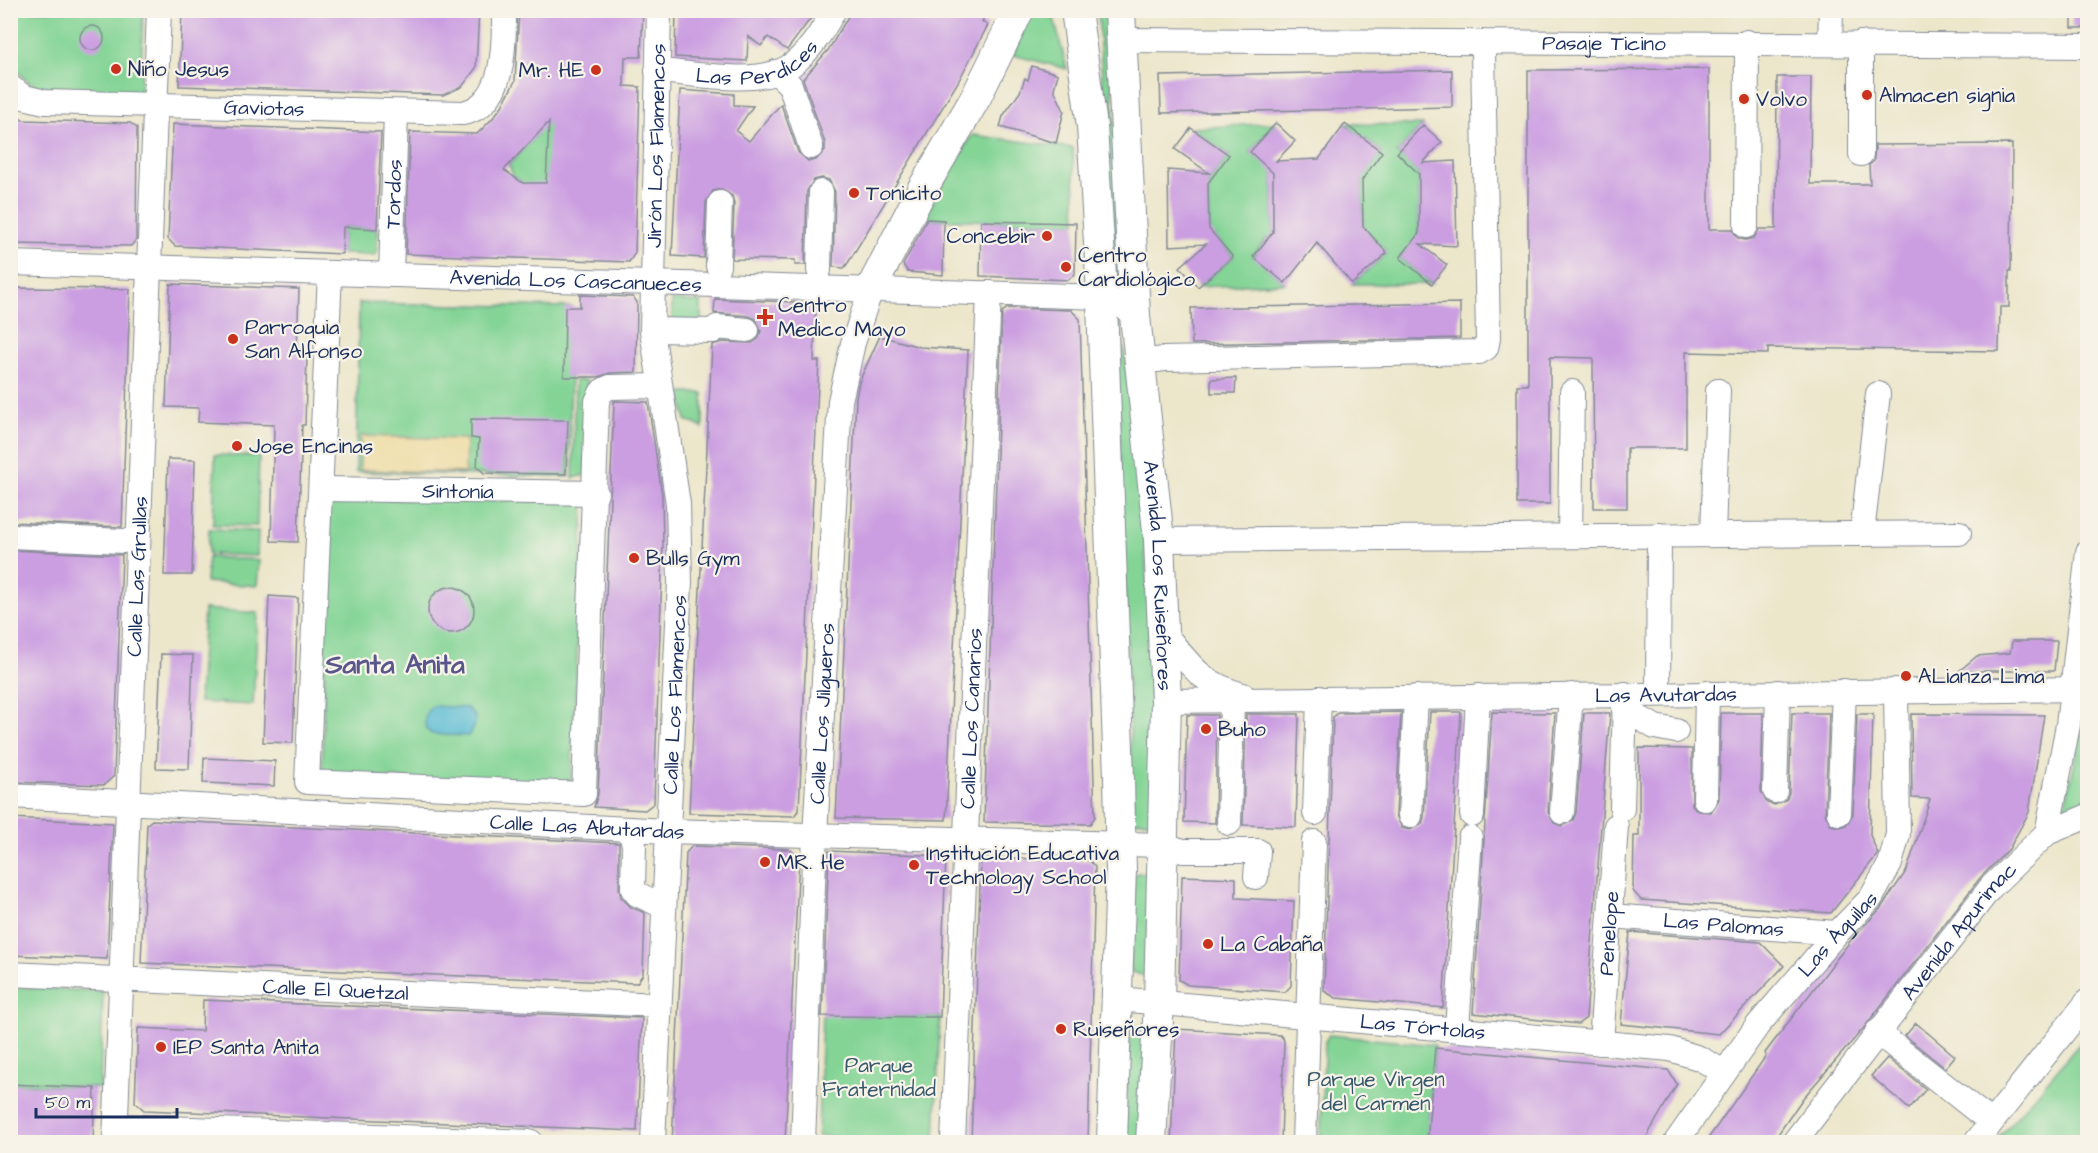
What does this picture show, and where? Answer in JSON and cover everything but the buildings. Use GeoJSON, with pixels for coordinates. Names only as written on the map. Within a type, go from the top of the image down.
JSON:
{"type":"FeatureCollection","features":[{"type":"Feature","properties":{"kind":"main road"},"geometry":{"type":"LineString","coordinates":[[871,289],[924,188],[976,98],[1019,10]]}},
{"type":"Feature","properties":{"kind":"main road","name":"Avenida Los Ruiseñores"},"geometry":{"type":"LineString","coordinates":[[1076,10],[1092,126]]}},
{"type":"Feature","properties":{"kind":"main road","name":"Avenida Los Ruiseñores"},"geometry":{"type":"LineString","coordinates":[[1091,10],[1092,126],[1102,297],[1121,844],[1112,1143]]}},
{"type":"Feature","properties":{"kind":"main road","name":"Avenida Los Ruiseñores"},"geometry":{"type":"LineString","coordinates":[[1120,10],[1135,316],[1142,362],[1159,540],[1166,701],[1159,1003],[1151,1143]]}},
{"type":"Feature","properties":{"kind":"street","name":"Calle Las Grullas"},"geometry":{"type":"LineString","coordinates":[[115,1134],[159,10]]}},
{"type":"Feature","properties":{"kind":"street","name":"Gaviotas"},"geometry":{"type":"LineString","coordinates":[[17,92],[45,102],[470,112],[480,105],[494,88],[503,54],[504,10]]}},
{"type":"Feature","properties":{"kind":"street","name":"Jirón Los Flamencos"},"geometry":{"type":"LineString","coordinates":[[652,282],[659,10]]}},
{"type":"Feature","properties":{"kind":"street","name":"Las Perdices"},"geometry":{"type":"LineString","coordinates":[[657,71],[742,76],[776,72],[787,68],[805,51],[834,10]]}},
{"type":"Feature","properties":{"kind":"street"},"geometry":{"type":"LineString","coordinates":[[1830,43],[1831,10]]}},
{"type":"Feature","properties":{"kind":"street","name":"Pasaje Ticino"},"geometry":{"type":"LineString","coordinates":[[1121,40],[1747,42],[2088,46]]}},
{"type":"Feature","properties":{"kind":"street"},"geometry":{"type":"LineString","coordinates":[[1142,362],[1164,359],[1479,352],[1486,348],[1488,339],[1483,49],[1480,42]]}},
{"type":"Feature","properties":{"kind":"street"},"geometry":{"type":"LineString","coordinates":[[1746,226],[1747,42]]}},
{"type":"Feature","properties":{"kind":"street"},"geometry":{"type":"LineString","coordinates":[[1861,43],[1861,154]]}},
{"type":"Feature","properties":{"kind":"street"},"geometry":{"type":"LineString","coordinates":[[776,72],[790,85],[811,147]]}},
{"type":"Feature","properties":{"kind":"street","name":"Tordos"},"geometry":{"type":"LineString","coordinates":[[391,275],[396,112]]}},
{"type":"Feature","properties":{"kind":"street"},"geometry":{"type":"LineString","coordinates":[[819,270],[821,192]]}},
{"type":"Feature","properties":{"kind":"street"},"geometry":{"type":"LineString","coordinates":[[718,266],[720,203]]}},
{"type":"Feature","properties":{"kind":"street","name":"Avenida Los Cascanueces"},"geometry":{"type":"LineString","coordinates":[[10,263],[1102,297],[1117,302],[1135,316]]}},
{"type":"Feature","properties":{"kind":"street"},"geometry":{"type":"LineString","coordinates":[[330,273],[307,782],[584,794],[596,493],[597,401],[602,391],[610,387],[660,386]]}},
{"type":"Feature","properties":{"kind":"street","name":"Calle Los Flamencos"},"geometry":{"type":"LineString","coordinates":[[652,282],[652,330],[678,504],[680,582],[653,1143]]}},
{"type":"Feature","properties":{"kind":"street","name":"Calle Los Jilgueros"},"geometry":{"type":"LineString","coordinates":[[803,1143],[815,835],[840,401],[853,343],[871,289]]}},
{"type":"Feature","properties":{"kind":"street","name":"Calle Los Canarios"},"geometry":{"type":"LineString","coordinates":[[953,1143],[964,840],[989,293]]}},
{"type":"Feature","properties":{"kind":"street"},"geometry":{"type":"LineString","coordinates":[[652,330],[713,331],[717,327],[747,330]]}},
{"type":"Feature","properties":{"kind":"street"},"geometry":{"type":"LineString","coordinates":[[1713,535],[1719,391]]}},
{"type":"Feature","properties":{"kind":"street"},"geometry":{"type":"LineString","coordinates":[[1570,536],[1572,392]]}},
{"type":"Feature","properties":{"kind":"street"},"geometry":{"type":"LineString","coordinates":[[1862,534],[1878,394]]}},
{"type":"Feature","properties":{"kind":"street","name":"Sintonía"},"geometry":{"type":"LineString","coordinates":[[322,489],[596,493]]}},
{"type":"Feature","properties":{"kind":"street"},"geometry":{"type":"LineString","coordinates":[[1159,540],[1959,533]]}},
{"type":"Feature","properties":{"kind":"street"},"geometry":{"type":"LineString","coordinates":[[1658,693],[1659,535]]}},
{"type":"Feature","properties":{"kind":"street"},"geometry":{"type":"LineString","coordinates":[[10,536],[124,541]]}},
{"type":"Feature","properties":{"kind":"street"},"geometry":{"type":"LineString","coordinates":[[2047,833],[2080,689],[2088,552]]}},
{"type":"Feature","properties":{"kind":"street","name":"Las Avutardas"},"geometry":{"type":"LineString","coordinates":[[1164,633],[1192,668],[1207,681],[1260,699]]}},
{"type":"Feature","properties":{"kind":"street","name":"Las Avutardas"},"geometry":{"type":"LineString","coordinates":[[1166,701],[1571,695],[1625,701],[1658,693],[2080,689]]}},
{"type":"Feature","properties":{"kind":"street","name":"Las Águilas"},"geometry":{"type":"LineString","coordinates":[[1676,1143],[1758,1025],[1837,933],[1871,898],[1890,864],[1898,834],[1896,690]]}},
{"type":"Feature","properties":{"kind":"street"},"geometry":{"type":"LineString","coordinates":[[1839,813],[1844,691]]}},
{"type":"Feature","properties":{"kind":"street"},"geometry":{"type":"LineString","coordinates":[[1775,791],[1778,692]]}},
{"type":"Feature","properties":{"kind":"street"},"geometry":{"type":"LineString","coordinates":[[1705,800],[1707,693]]}},
{"type":"Feature","properties":{"kind":"street"},"geometry":{"type":"LineString","coordinates":[[1562,812],[1571,695]]}},
{"type":"Feature","properties":{"kind":"street"},"geometry":{"type":"LineString","coordinates":[[1457,1029],[1478,696]]}},
{"type":"Feature","properties":{"kind":"street"},"geometry":{"type":"LineString","coordinates":[[1410,816],[1416,697]]}},
{"type":"Feature","properties":{"kind":"street"},"geometry":{"type":"LineString","coordinates":[[1315,813],[1319,698]]}},
{"type":"Feature","properties":{"kind":"street"},"geometry":{"type":"LineString","coordinates":[[1229,823],[1232,700]]}},
{"type":"Feature","properties":{"kind":"street"},"geometry":{"type":"LineString","coordinates":[[1625,701],[1655,727],[1676,730]]}},
{"type":"Feature","properties":{"kind":"street","name":"Penelope"},"geometry":{"type":"LineString","coordinates":[[1601,1042],[1619,818],[1625,701]]}},
{"type":"Feature","properties":{"kind":"street","name":"Calle Las Abutardas"},"geometry":{"type":"LineString","coordinates":[[10,796],[667,831],[1163,845],[1183,851],[1258,851],[1256,877]]}},
{"type":"Feature","properties":{"kind":"street"},"geometry":{"type":"LineString","coordinates":[[2047,833],[2088,816]]}},
{"type":"Feature","properties":{"kind":"street"},"geometry":{"type":"LineString","coordinates":[[629,829],[634,844],[633,889],[637,894],[663,906]]}},
{"type":"Feature","properties":{"kind":"street","name":"Avenida Apurimac"},"geometry":{"type":"LineString","coordinates":[[1794,1143],[1877,1032],[1991,887],[2047,833]]}},
{"type":"Feature","properties":{"kind":"street"},"geometry":{"type":"LineString","coordinates":[[1304,1143],[1314,842]]}},
{"type":"Feature","properties":{"kind":"street","name":"Las Palomas"},"geometry":{"type":"LineString","coordinates":[[1610,916],[1837,933]]}},
{"type":"Feature","properties":{"kind":"street","name":"Calle El Quetzal"},"geometry":{"type":"LineString","coordinates":[[10,974],[659,1005]]}},
{"type":"Feature","properties":{"kind":"street","name":"Las Tórtolas"},"geometry":{"type":"LineString","coordinates":[[1118,999],[1670,1049],[1699,1058],[1724,1072]]}},
{"type":"Feature","properties":{"kind":"street"},"geometry":{"type":"LineString","coordinates":[[1976,1143],[2088,1001]]}},
{"type":"Feature","properties":{"kind":"street"},"geometry":{"type":"LineString","coordinates":[[1877,1032],[1991,1122]]}},
{"type":"Feature","properties":{"kind":"street"},"geometry":{"type":"LineString","coordinates":[[115,1134],[531,1143]]}},
{"type":"Feature","properties":{"kind":"green space"},"geometry":{"type":"Polygon","coordinates":[[[15,11],[143,11],[141,89],[137,95],[87,95],[49,91],[34,85],[21,75],[14,62],[12,44],[15,11]]]}},
{"type":"Feature","properties":{"kind":"green space"},"geometry":{"type":"Polygon","coordinates":[[[1030,11],[1052,11],[1067,69],[1013,55],[1030,11]]]}},
{"type":"Feature","properties":{"kind":"green space"},"geometry":{"type":"Polygon","coordinates":[[[1098,11],[1107,11],[1127,301],[1115,293],[1098,11]]]}},
{"type":"Feature","properties":{"kind":"green space"},"geometry":{"type":"Polygon","coordinates":[[[557,96],[562,184],[522,196],[522,182],[513,176],[509,165],[537,134],[557,96]]]}},
{"type":"Feature","properties":{"kind":"green space"},"geometry":{"type":"Polygon","coordinates":[[[1276,123],[1250,152],[1273,171],[1273,237],[1267,238],[1253,256],[1285,283],[1198,287],[1233,257],[1215,236],[1209,233],[1208,183],[1229,155],[1191,128],[1276,123]]]}},
{"type":"Feature","properties":{"kind":"green space"},"geometry":{"type":"Polygon","coordinates":[[[1345,124],[1423,125],[1397,153],[1419,173],[1419,237],[1400,258],[1432,284],[1352,284],[1387,253],[1369,233],[1363,230],[1362,179],[1382,152],[1345,124]]]}},
{"type":"Feature","properties":{"kind":"green space"},"geometry":{"type":"Polygon","coordinates":[[[972,135],[1073,148],[1076,223],[923,219],[972,135]]]}},
{"type":"Feature","properties":{"kind":"green space"},"geometry":{"type":"Polygon","coordinates":[[[343,227],[378,229],[377,253],[375,255],[342,254],[343,227]]]}},
{"type":"Feature","properties":{"kind":"green space"},"geometry":{"type":"Polygon","coordinates":[[[672,300],[701,302],[701,322],[672,321],[672,300]]]}},
{"type":"Feature","properties":{"kind":"green space"},"geometry":{"type":"Polygon","coordinates":[[[359,303],[572,307],[569,477],[356,472],[359,303]]]}},
{"type":"Feature","properties":{"kind":"green space"},"geometry":{"type":"Polygon","coordinates":[[[1115,308],[1119,314],[1140,472],[1150,628],[1154,817],[1151,821],[1133,821],[1115,308]]]}},
{"type":"Feature","properties":{"kind":"green space"},"geometry":{"type":"Polygon","coordinates":[[[575,380],[587,380],[586,475],[573,478],[575,380]]]}},
{"type":"Feature","properties":{"kind":"green space"},"geometry":{"type":"Polygon","coordinates":[[[680,393],[703,393],[703,428],[686,420],[680,393]]]}},
{"type":"Feature","properties":{"kind":"green space"},"geometry":{"type":"Polygon","coordinates":[[[215,455],[259,456],[257,526],[213,525],[215,455]]]}},
{"type":"Feature","properties":{"kind":"green space"},"geometry":{"type":"Polygon","coordinates":[[[328,498],[584,502],[571,786],[322,775],[328,498]]]}},
{"type":"Feature","properties":{"kind":"green space"},"geometry":{"type":"Polygon","coordinates":[[[209,529],[258,531],[257,556],[208,554],[209,529]]]}},
{"type":"Feature","properties":{"kind":"green space"},"geometry":{"type":"Polygon","coordinates":[[[208,557],[259,560],[257,586],[206,582],[208,557]]]}},
{"type":"Feature","properties":{"kind":"green space"},"geometry":{"type":"Polygon","coordinates":[[[204,609],[258,613],[253,705],[199,702],[204,609]]]}},
{"type":"Feature","properties":{"kind":"green space"},"geometry":{"type":"Polygon","coordinates":[[[2087,711],[2087,800],[2063,812],[2087,711]]]}},
{"type":"Feature","properties":{"kind":"green space"},"geometry":{"type":"Polygon","coordinates":[[[1137,873],[1148,873],[1150,972],[1145,976],[1131,972],[1133,876],[1137,873]]]}},
{"type":"Feature","properties":{"kind":"green space"},"geometry":{"type":"Polygon","coordinates":[[[11,987],[103,991],[100,1088],[11,1083],[11,987]]]}},
{"type":"Feature","properties":{"kind":"green space","name":"Parque Fraternidad"},"geometry":{"type":"Polygon","coordinates":[[[822,1015],[940,1017],[935,1142],[818,1136],[822,1015]]]}},
{"type":"Feature","properties":{"kind":"green space"},"geometry":{"type":"Polygon","coordinates":[[[1130,1027],[1148,1028],[1142,1142],[1125,1142],[1130,1027]]]}},
{"type":"Feature","properties":{"kind":"green space","name":"Parque Virgen del Carmen"},"geometry":{"type":"Polygon","coordinates":[[[1329,1035],[1435,1045],[1427,1142],[1320,1142],[1325,1041],[1329,1035]]]}},
{"type":"Feature","properties":{"kind":"green space"},"geometry":{"type":"Polygon","coordinates":[[[2087,1035],[2087,1142],[1995,1142],[2087,1035]]]}},
{"type":"Feature","properties":{"kind":"sand"},"geometry":{"type":"Polygon","coordinates":[[[361,436],[466,439],[465,473],[360,470],[361,436]]]}},
{"type":"Feature","properties":{"kind":"water"},"geometry":{"type":"Polygon","coordinates":[[[433,706],[467,708],[475,717],[475,725],[468,736],[432,734],[426,729],[425,716],[433,706]]]}},
{"type":"Feature","properties":{"kind":"place","name":"Niño Jesus"},"geometry":{"type":"Point","coordinates":[116,69]}},
{"type":"Feature","properties":{"kind":"place","name":"Mr. HE"},"geometry":{"type":"Point","coordinates":[596,70]}},
{"type":"Feature","properties":{"kind":"place","name":"Almacen signia"},"geometry":{"type":"Point","coordinates":[1867,95]}},
{"type":"Feature","properties":{"kind":"place","name":"Volvo"},"geometry":{"type":"Point","coordinates":[1744,99]}},
{"type":"Feature","properties":{"kind":"place","name":"Tonicito"},"geometry":{"type":"Point","coordinates":[854,193]}},
{"type":"Feature","properties":{"kind":"place","name":"Concebir"},"geometry":{"type":"Point","coordinates":[1047,236]}},
{"type":"Feature","properties":{"kind":"place","name":"Centro Cardiológico"},"geometry":{"type":"Point","coordinates":[1066,267]}},
{"type":"Feature","properties":{"kind":"place","name":"Centro Medico Mayo"},"geometry":{"type":"Point","coordinates":[765,317]}},
{"type":"Feature","properties":{"kind":"place","name":"Parroquia San Alfonso"},"geometry":{"type":"Point","coordinates":[233,339]}},
{"type":"Feature","properties":{"kind":"place","name":"Jose Encinas"},"geometry":{"type":"Point","coordinates":[237,446]}},
{"type":"Feature","properties":{"kind":"place","name":"Bulls Gym"},"geometry":{"type":"Point","coordinates":[634,558]}},
{"type":"Feature","properties":{"kind":"place","name":"ALianza Lima"},"geometry":{"type":"Point","coordinates":[1906,676]}},
{"type":"Feature","properties":{"kind":"place","name":"Buho"},"geometry":{"type":"Point","coordinates":[1206,729]}},
{"type":"Feature","properties":{"kind":"place","name":"MR. He"},"geometry":{"type":"Point","coordinates":[765,862]}},
{"type":"Feature","properties":{"kind":"place","name":"Institución Educativa Technology School"},"geometry":{"type":"Point","coordinates":[914,865]}},
{"type":"Feature","properties":{"kind":"place","name":"La Cabaña"},"geometry":{"type":"Point","coordinates":[1208,944]}},
{"type":"Feature","properties":{"kind":"place","name":"Ruiseñores"},"geometry":{"type":"Point","coordinates":[1061,1029]}},
{"type":"Feature","properties":{"kind":"place","name":"IEP Santa Anita"},"geometry":{"type":"Point","coordinates":[161,1047]}},
{"type":"Feature","properties":{"kind":"district","name":"Santa Anita"},"geometry":{"type":"Point","coordinates":[395,664]}}]}
